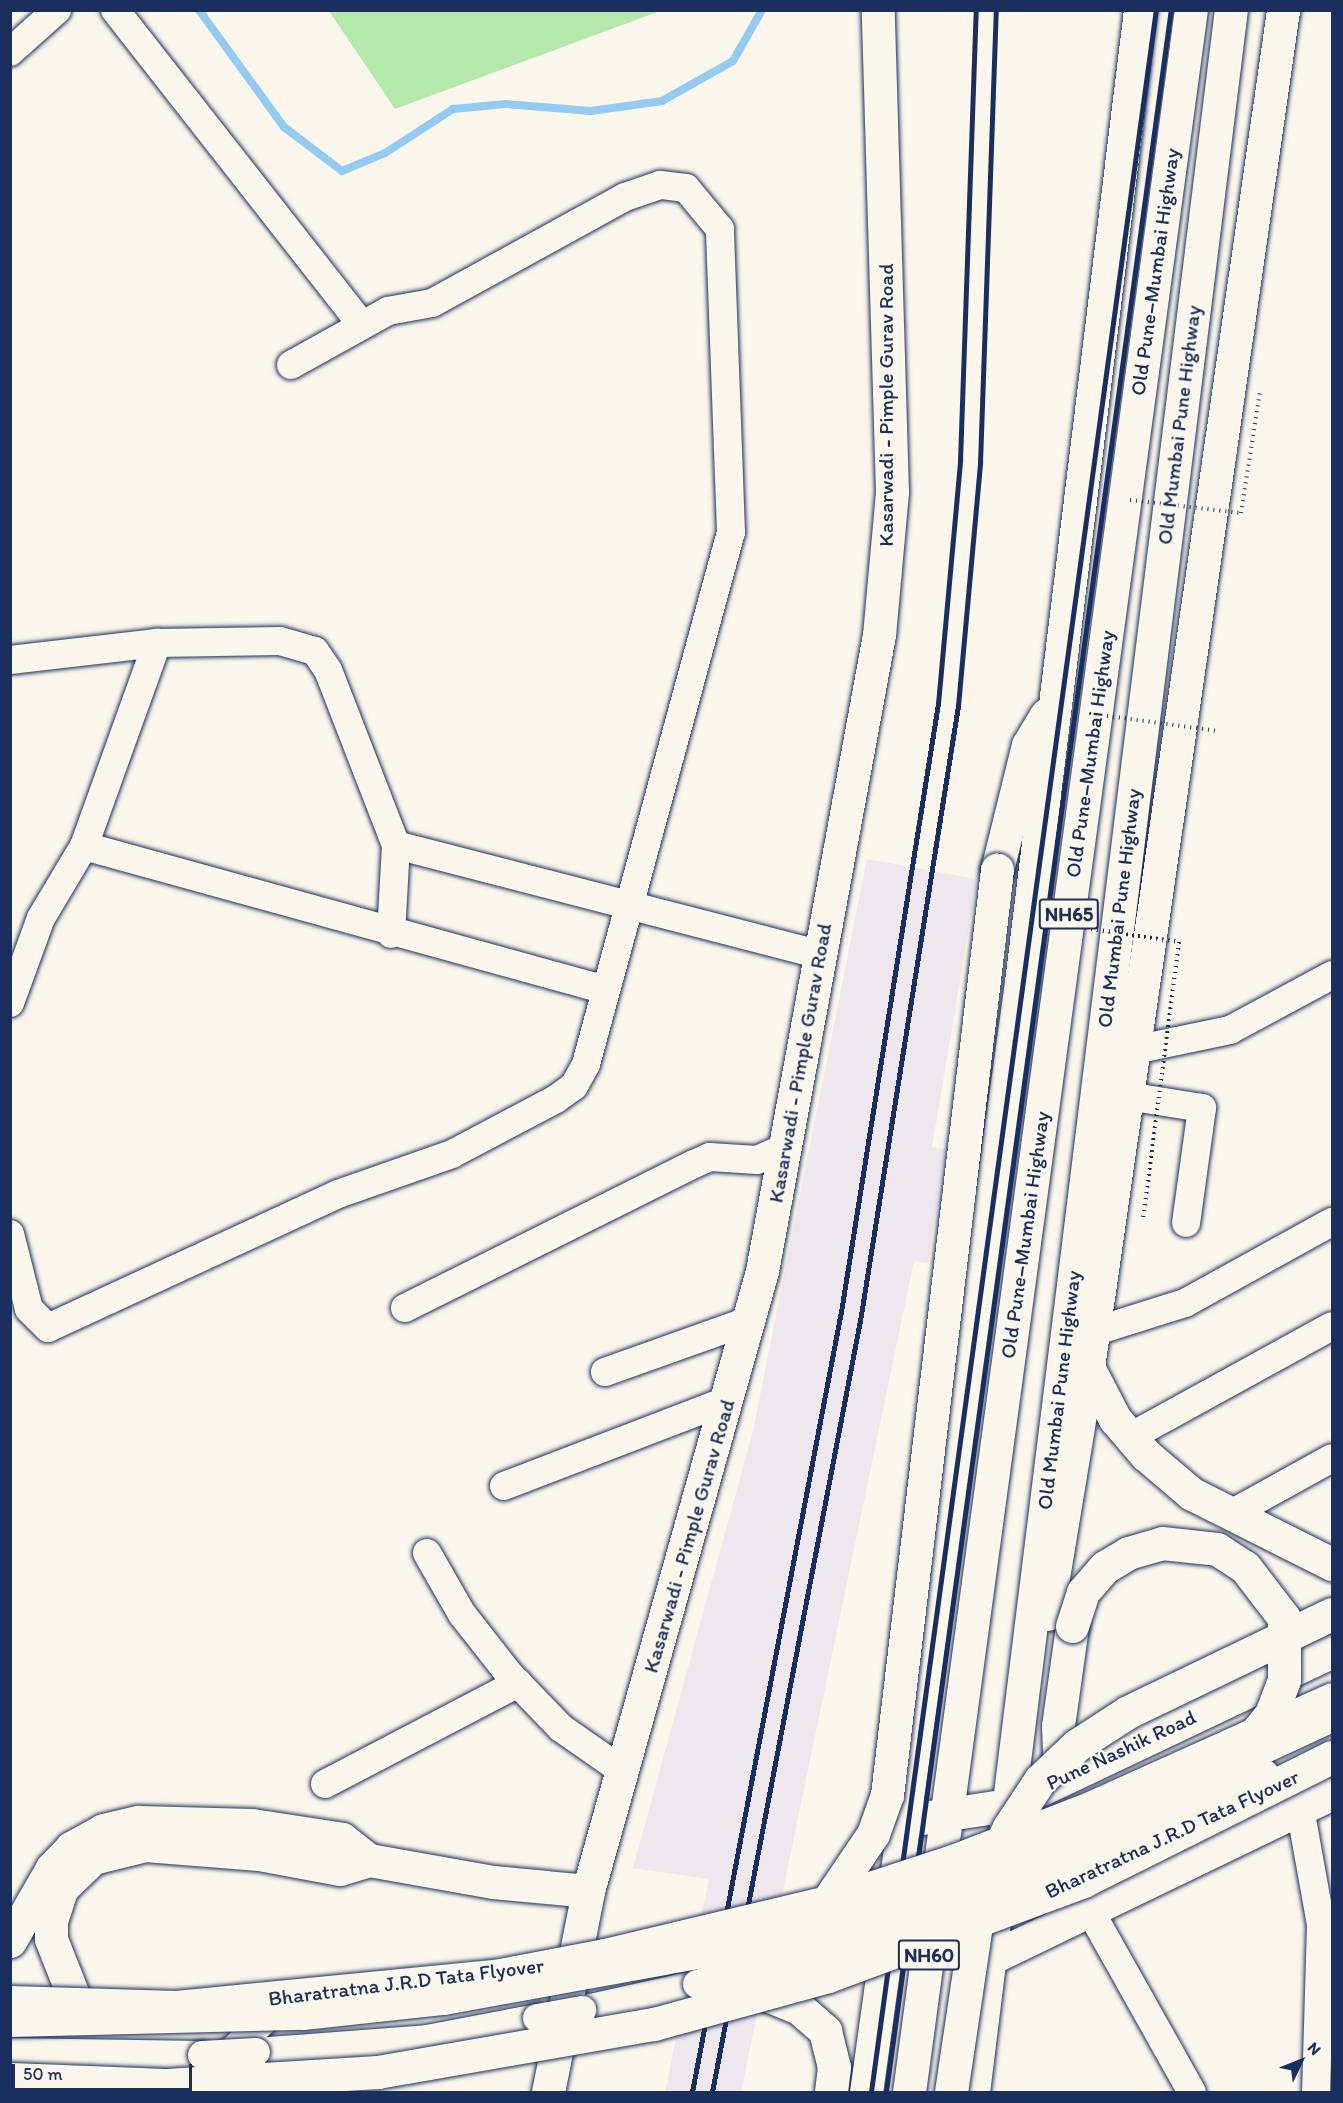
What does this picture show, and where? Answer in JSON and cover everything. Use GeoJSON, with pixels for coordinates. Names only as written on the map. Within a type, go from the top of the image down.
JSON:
{"type":"FeatureCollection","features":[{"type":"Feature","properties":{"kind":"main road","name":"Kasarwadi - Pimple Gurav Road"},"geometry":{"type":"LineString","coordinates":[[548,2092],[580,1948],[588,1891],[624,1772],[748,1321],[784,1148],[879,635],[892,492],[878,10]]}},
{"type":"Feature","properties":{"kind":"main road"},"geometry":{"type":"LineString","coordinates":[[866,2092],[982,1272],[1056,698],[1140,10]]}},
{"type":"Feature","properties":{"kind":"main road","name":"Old Pune–Mumbai Highway"},"geometry":{"type":"LineString","coordinates":[[958,1816],[955,1769],[1191,10]]}},
{"type":"Feature","properties":{"kind":"main road","name":"Old Mumbai Pune Highway"},"geometry":{"type":"LineString","coordinates":[[1008,1805],[1231,10]]}},
{"type":"Feature","properties":{"kind":"main road"},"geometry":{"type":"LineString","coordinates":[[1014,1752],[1040,1654],[1088,1367],[1283,10]]}},
{"type":"Feature","properties":{"kind":"main road"},"geometry":{"type":"LineString","coordinates":[[827,1902],[873,1834],[887,1795],[997,870],[1028,745],[1056,698]]}},
{"type":"Feature","properties":{"kind":"main road"},"geometry":{"type":"LineString","coordinates":[[1088,1367],[1130,1437],[1192,1494],[1332,1564]]}},
{"type":"Feature","properties":{"kind":"main road"},"geometry":{"type":"LineString","coordinates":[[1060,1778],[1058,1726],[1072,1626],[1083,1592],[1105,1567],[1128,1553],[1161,1543],[1217,1549],[1245,1567],[1284,1618],[1284,1680],[1271,1714],[1253,1736]]}},
{"type":"Feature","properties":{"kind":"main road"},"geometry":{"type":"LineString","coordinates":[[951,2092],[982,1884],[1009,1827],[1040,1780],[1077,1745],[1128,1712],[1332,1614]]}},
{"type":"Feature","properties":{"kind":"main road","name":"Pune Nashik Road"},"geometry":{"type":"LineString","coordinates":[[903,1821],[958,1816],[1008,1805],[1060,1778],[1332,1651]]}},
{"type":"Feature","properties":{"kind":"main road","name":"Bharatratna J.R.D Tata Flyover"},"geometry":{"type":"LineString","coordinates":[[10,2002],[176,2007],[495,1976],[827,1902],[1090,1808],[1332,1699]]}},
{"type":"Feature","properties":{"kind":"main road"},"geometry":{"type":"LineString","coordinates":[[1014,1752],[1058,1726]]}},
{"type":"Feature","properties":{"kind":"main road","name":"Bharatratna J.R.D Tata Flyover"},"geometry":{"type":"LineString","coordinates":[[10,2079],[70,2087],[166,2085],[378,2072],[525,2050],[767,1995],[1083,1881],[1332,1757]]}},
{"type":"Feature","properties":{"kind":"main road"},"geometry":{"type":"LineString","coordinates":[[991,1958],[1088,1907],[1332,1793]]}},
{"type":"Feature","properties":{"kind":"main road","name":"NH60"},"geometry":{"type":"LineString","coordinates":[[973,2092],[1008,1805]]}},
{"type":"Feature","properties":{"kind":"main road"},"geometry":{"type":"LineString","coordinates":[[958,1816],[971,1830],[1042,1886],[1088,1907]]}},
{"type":"Feature","properties":{"kind":"main road","name":"NH60"},"geometry":{"type":"LineString","coordinates":[[909,2092],[958,1816]]}},
{"type":"Feature","properties":{"kind":"main road"},"geometry":{"type":"LineString","coordinates":[[10,1941],[62,1857],[80,1841],[117,1826],[155,1821],[252,1825],[342,1839],[369,1860]]}},
{"type":"Feature","properties":{"kind":"main road"},"geometry":{"type":"LineString","coordinates":[[77,2005],[51,1939],[51,1921],[62,1888],[93,1858],[145,1845],[259,1854],[340,1869],[369,1860],[493,1882],[588,1891]]}},
{"type":"Feature","properties":{"kind":"main road"},"geometry":{"type":"LineString","coordinates":[[767,1995],[799,2008],[825,2031],[834,2067],[831,2092]]}},
{"type":"Feature","properties":{"kind":"street"},"geometry":{"type":"LineString","coordinates":[[10,52],[57,10]]}},
{"type":"Feature","properties":{"kind":"street"},"geometry":{"type":"LineString","coordinates":[[115,10],[362,325]]}},
{"type":"Feature","properties":{"kind":"street"},"geometry":{"type":"LineString","coordinates":[[10,1234],[29,1309],[48,1328],[61,1324],[338,1194],[452,1154],[556,1099],[574,1086],[586,1064],[731,532],[720,229],[686,188],[660,184],[625,197],[432,303],[388,311],[291,365]]}},
{"type":"Feature","properties":{"kind":"street"},"geometry":{"type":"LineString","coordinates":[[10,660],[157,643],[280,640],[315,651],[328,670],[396,845],[391,934]]}},
{"type":"Feature","properties":{"kind":"street"},"geometry":{"type":"LineString","coordinates":[[10,1003],[41,918],[84,846],[157,643]]}},
{"type":"Feature","properties":{"kind":"street"},"geometry":{"type":"LineString","coordinates":[[396,845],[820,955]]}},
{"type":"Feature","properties":{"kind":"street"},"geometry":{"type":"LineString","coordinates":[[84,846],[391,934],[606,990]]}},
{"type":"Feature","properties":{"kind":"street"},"geometry":{"type":"LineString","coordinates":[[1134,1050],[1230,1030],[1332,975]]}},
{"type":"Feature","properties":{"kind":"street"},"geometry":{"type":"LineString","coordinates":[[1127,1096],[1202,1108],[1186,1223]]}},
{"type":"Feature","properties":{"kind":"street"},"geometry":{"type":"LineString","coordinates":[[405,1308],[710,1157],[748,1161],[784,1148]]}},
{"type":"Feature","properties":{"kind":"street"},"geometry":{"type":"LineString","coordinates":[[1093,1332],[1185,1303],[1332,1222]]}},
{"type":"Feature","properties":{"kind":"street"},"geometry":{"type":"LineString","coordinates":[[605,1372],[748,1321]]}},
{"type":"Feature","properties":{"kind":"street"},"geometry":{"type":"LineString","coordinates":[[1130,1437],[1332,1326]]}},
{"type":"Feature","properties":{"kind":"street"},"geometry":{"type":"LineString","coordinates":[[504,1486],[726,1401]]}},
{"type":"Feature","properties":{"kind":"street"},"geometry":{"type":"LineString","coordinates":[[1231,1514],[1332,1458]]}},
{"type":"Feature","properties":{"kind":"street"},"geometry":{"type":"LineString","coordinates":[[427,1553],[462,1614],[518,1683],[561,1728],[624,1772]]}},
{"type":"Feature","properties":{"kind":"street"},"geometry":{"type":"LineString","coordinates":[[325,1784],[518,1683]]}},
{"type":"Feature","properties":{"kind":"street"},"geometry":{"type":"LineString","coordinates":[[10,2023],[303,2016],[468,1997],[702,1954],[863,1911],[984,1869],[1110,1821],[1332,1718]]}},
{"type":"Feature","properties":{"kind":"street"},"geometry":{"type":"LineString","coordinates":[[10,2052],[202,2055],[300,2050],[427,2039],[644,1998],[862,1936],[987,1892],[1332,1742]]}},
{"type":"Feature","properties":{"kind":"street"},"geometry":{"type":"LineString","coordinates":[[1300,1808],[1321,1924],[1316,2092]]}},
{"type":"Feature","properties":{"kind":"street"},"geometry":{"type":"LineString","coordinates":[[1088,1907],[1192,2092]]}},
{"type":"Feature","properties":{"kind":"street"},"geometry":{"type":"LineString","coordinates":[[199,2092],[254,2026],[304,1988],[355,1974],[515,1961],[580,1948]]}},
{"type":"Feature","properties":{"kind":"path"},"geometry":{"type":"LineString","coordinates":[[1130,500],[1241,513],[1260,392]]}},
{"type":"Feature","properties":{"kind":"path"},"geometry":{"type":"LineString","coordinates":[[1101,715],[1218,730]]}},
{"type":"Feature","properties":{"kind":"path"},"geometry":{"type":"LineString","coordinates":[[1073,926],[1179,942],[1143,1218]]}},
{"type":"Feature","properties":{"kind":"shaded area"},"geometry":{"type":"Polygon","coordinates":[[[867,859],[977,879],[932,1147],[945,1149],[928,1263],[914,1261],[741,2092],[665,2092],[709,1879],[633,1868],[753,1431],[867,859]]]}},
{"type":"Feature","properties":{"kind":"green space"},"geometry":{"type":"Polygon","coordinates":[[[329,11],[660,11],[395,109],[329,11]]]}},
{"type":"Feature","properties":{"kind":"waterway"},"geometry":{"type":"LineString","coordinates":[[199,10],[284,127],[342,171],[385,153],[453,109],[506,104],[591,111],[662,101],[733,61],[762,10]]}},
{"type":"Feature","properties":{"kind":"railway"},"geometry":{"type":"LineString","coordinates":[[692,2092],[841,1312],[938,704],[960,461],[976,10]]}},
{"type":"Feature","properties":{"kind":"railway"},"geometry":{"type":"LineString","coordinates":[[712,2092],[861,1315],[958,706],[980,463],[996,10]]}},
{"type":"Feature","properties":{"kind":"railway"},"geometry":{"type":"LineString","coordinates":[[871,2092],[1156,10]]}},
{"type":"Feature","properties":{"kind":"railway"},"geometry":{"type":"LineString","coordinates":[[886,2092],[1171,10]]}}]}
